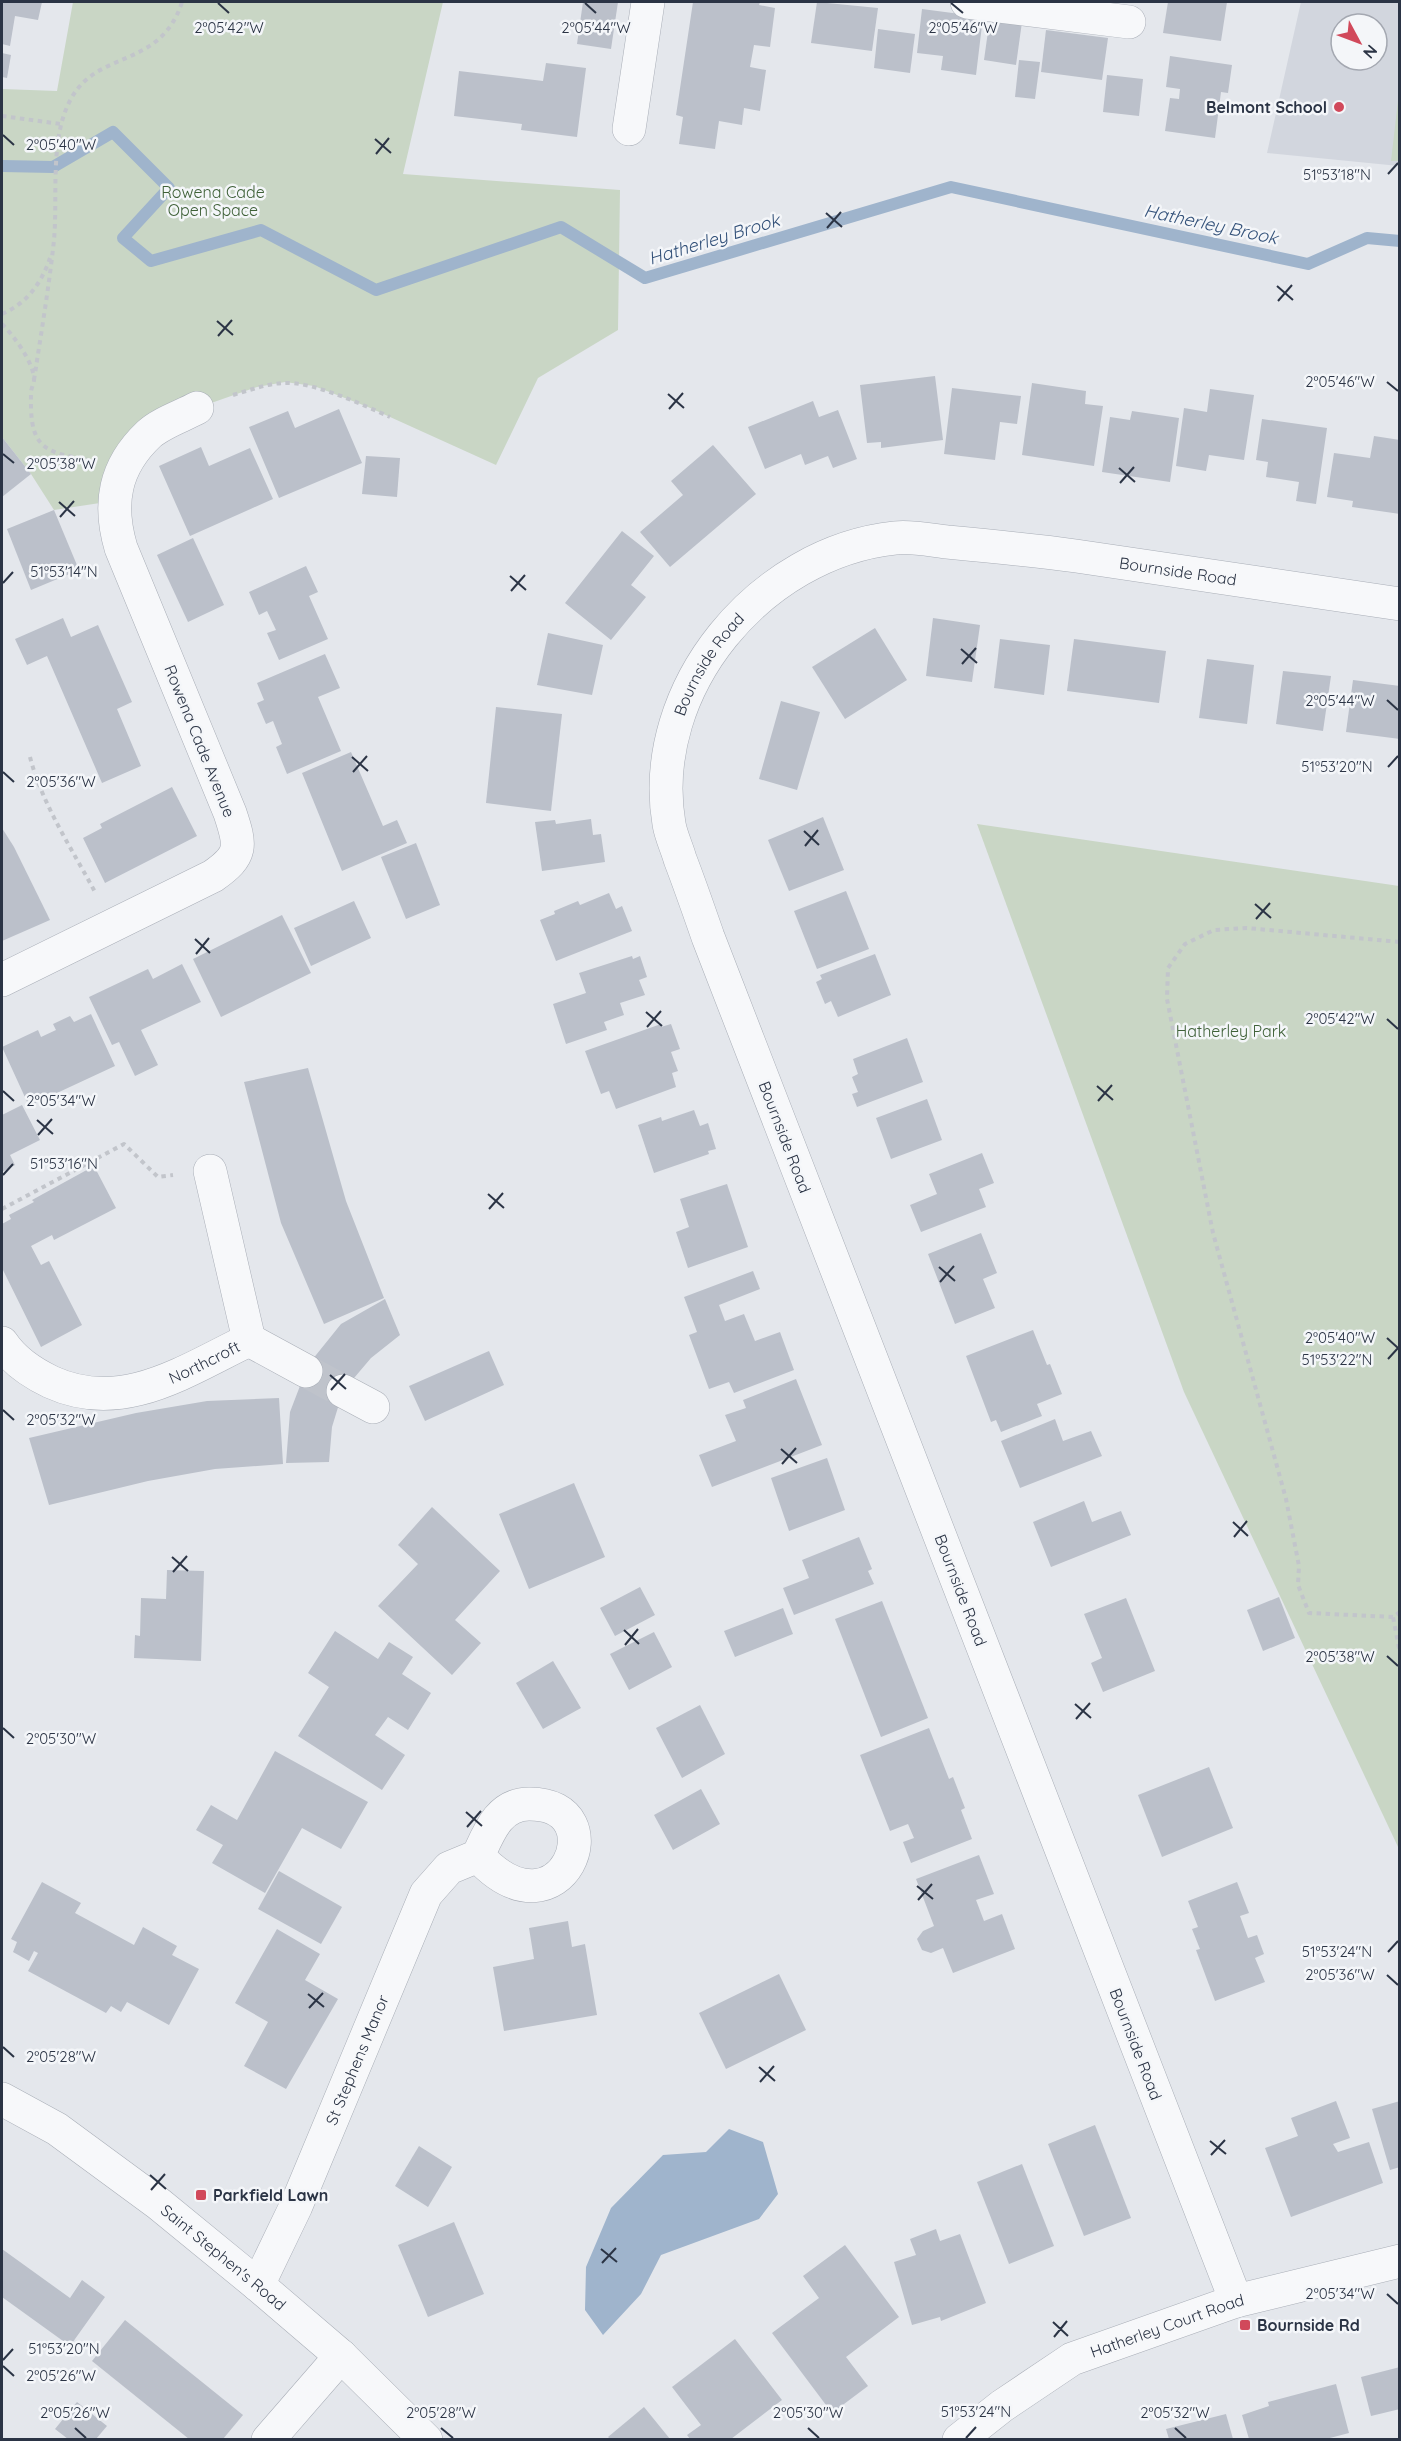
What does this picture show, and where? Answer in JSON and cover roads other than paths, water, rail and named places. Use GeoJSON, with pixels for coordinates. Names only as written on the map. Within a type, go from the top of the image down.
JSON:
{"type":"FeatureCollection","features":[{"type":"Feature","properties":{"kind":"street"},"geometry":{"type":"LineString","coordinates":[[629,129],[648,2]]}},
{"type":"Feature","properties":{"kind":"street"},"geometry":{"type":"LineString","coordinates":[[967,2],[1129,22]]}},
{"type":"Feature","properties":{"kind":"street","name":"Rowena Cade Avenue"},"geometry":{"type":"LineString","coordinates":[[2,980],[213,876],[230,865],[238,851],[237,834],[230,813],[120,548],[115,528],[113,501],[117,480],[132,453],[150,433],[197,408]]}},
{"type":"Feature","properties":{"kind":"street","name":"Bournside Road"},"geometry":{"type":"LineString","coordinates":[[1236,2301],[708,937],[669,826],[667,788],[670,749],[680,712],[695,677],[715,645],[740,615],[766,591],[796,571],[828,555],[862,543],[897,537],[1025,549],[1400,604]]}},
{"type":"Feature","properties":{"kind":"street","name":"Northcroft"},"geometry":{"type":"LineString","coordinates":[[2,1343],[26,1368],[64,1388],[93,1394],[113,1394],[152,1386],[249,1340],[210,1171]]}},
{"type":"Feature","properties":{"kind":"street"},"geometry":{"type":"LineString","coordinates":[[249,1340],[306,1371]]}},
{"type":"Feature","properties":{"kind":"street"},"geometry":{"type":"LineString","coordinates":[[343,1391],[373,1407]]}},
{"type":"Feature","properties":{"kind":"street","name":"St Stephens Manor"},"geometry":{"type":"LineString","coordinates":[[258,2284],[296,2206],[426,1894],[449,1868],[478,1856]]}},
{"type":"Feature","properties":{"kind":"street","name":"Saint Stephen's Road"},"geometry":{"type":"LineString","coordinates":[[2,2098],[57,2129],[159,2204],[258,2284],[340,2356],[426,2439]]}},
{"type":"Feature","properties":{"kind":"street","name":"Hatherley Court Road"},"geometry":{"type":"LineString","coordinates":[[959,2439],[1002,2406],[1072,2359],[1236,2301],[1400,2261]]}},
{"type":"Feature","properties":{"kind":"street"},"geometry":{"type":"LineString","coordinates":[[268,2439],[340,2356]]}},
{"type":"Feature","properties":{"kind":"water"},"geometry":{"type":"Polygon","coordinates":[[[729,2129],[763,2142],[778,2194],[759,2219],[661,2255],[641,2294],[603,2335],[585,2310],[586,2267],[611,2208],[663,2155],[706,2152],[729,2129]]]}},
{"type":"Feature","properties":{"kind":"waterway","name":"Hatherley Brook"},"geometry":{"type":"LineString","coordinates":[[2,166],[53,167],[113,132],[169,188],[123,238],[151,261],[261,230],[376,290],[561,227],[645,278],[951,187],[1308,264],[1367,238],[1400,241]]}},
{"type":"Feature","properties":{"kind":"tunnel"},"geometry":{"type":"LineString","coordinates":[[306,1371],[343,1391]]}},
{"type":"Feature","properties":{"kind":"place","name":"Belmont School"},"geometry":{"type":"Point","coordinates":[1339,107]}},
{"type":"Feature","properties":{"kind":"place","name":"Parkfield Lawn"},"geometry":{"type":"Point","coordinates":[201,2195]}},
{"type":"Feature","properties":{"kind":"place","name":"Bournside Rd"},"geometry":{"type":"Point","coordinates":[1245,2325]}},
{"type":"Feature","properties":{"kind":"park label","name":"Rowena Cade Open Space"},"geometry":{"type":"Point","coordinates":[213,201]}},
{"type":"Feature","properties":{"kind":"park label","name":"Hatherley Park"},"geometry":{"type":"Point","coordinates":[1231,1031]}}]}
